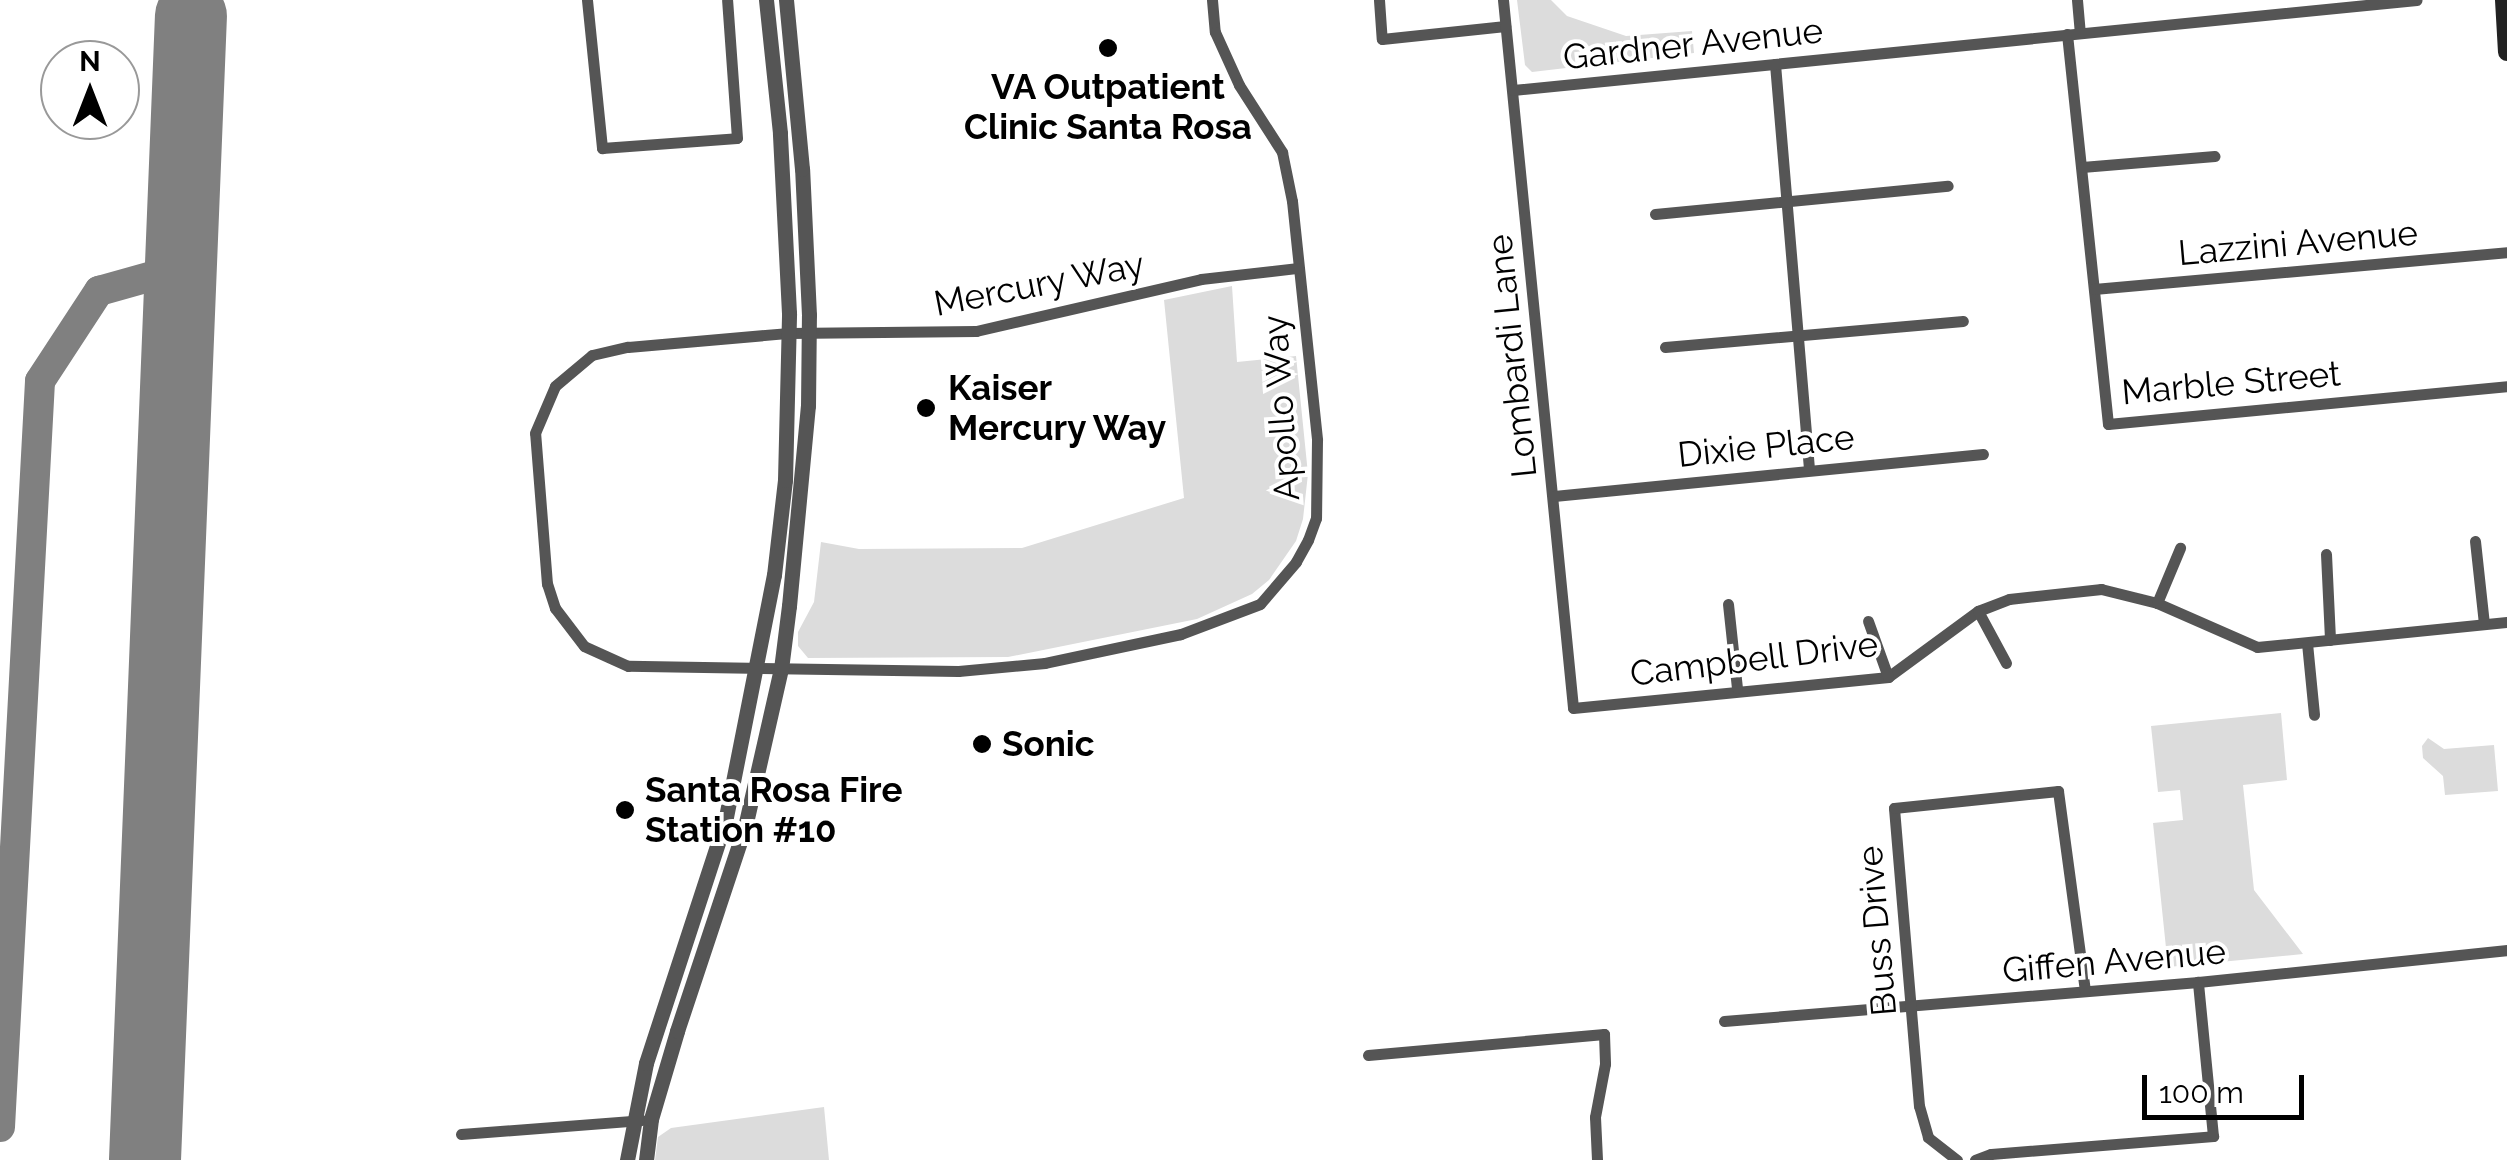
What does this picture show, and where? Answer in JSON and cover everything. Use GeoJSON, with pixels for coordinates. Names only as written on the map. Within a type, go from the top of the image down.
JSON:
{"type":"FeatureCollection","features":[{"type":"Feature","properties":{"kind":"main road"},"geometry":{"type":"LineString","coordinates":[[2504,0],[2507,52]]}},
{"type":"Feature","properties":{"kind":"street"},"geometry":{"type":"LineString","coordinates":[[587,0],[602,148],[737,138],[728,0]]}},
{"type":"Feature","properties":{"kind":"street"},"geometry":{"type":"LineString","coordinates":[[627,1160],[646,1063],[725,822],[759,668],[785,480],[789,333],[780,133],[766,0]]}},
{"type":"Feature","properties":{"kind":"street"},"geometry":{"type":"LineString","coordinates":[[646,1160],[651,1119],[745,828],[781,669],[803,476],[809,333],[802,170],[786,0]]}},
{"type":"Feature","properties":{"kind":"street","name":"Apollo Way"},"geometry":{"type":"LineString","coordinates":[[789,333],[628,347],[592,355],[554,386],[535,434],[547,584],[554,608],[577,640],[597,655],[628,666],[958,671],[1045,663],[1182,634],[1260,604],[1296,562],[1316,518],[1318,455],[1282,152],[1240,86],[1215,32],[1212,0]]}},
{"type":"Feature","properties":{"kind":"street"},"geometry":{"type":"LineString","coordinates":[[1378,0],[1382,40],[1505,26]]}},
{"type":"Feature","properties":{"kind":"street","name":"Lombardi Lane"},"geometry":{"type":"LineString","coordinates":[[1503,0],[1573,708]]}},
{"type":"Feature","properties":{"kind":"street","name":"Marble Street"},"geometry":{"type":"LineString","coordinates":[[2077,0],[2074,33],[2082,167],[2108,424],[2507,386]]}},
{"type":"Feature","properties":{"kind":"street"},"geometry":{"type":"LineString","coordinates":[[2256,0],[2258,14]]}},
{"type":"Feature","properties":{"kind":"street","name":"Gardner Avenue"},"geometry":{"type":"LineString","coordinates":[[1513,90],[2417,0]]}},
{"type":"Feature","properties":{"kind":"street"},"geometry":{"type":"LineString","coordinates":[[1774,64],[1809,469]]}},
{"type":"Feature","properties":{"kind":"street"},"geometry":{"type":"LineString","coordinates":[[2082,167],[2215,156]]}},
{"type":"Feature","properties":{"kind":"street"},"geometry":{"type":"LineString","coordinates":[[1655,214],[1948,186]]}},
{"type":"Feature","properties":{"kind":"street","name":"Lazzini Avenue"},"geometry":{"type":"LineString","coordinates":[[2094,290],[2507,252]]}},
{"type":"Feature","properties":{"kind":"street","name":"Mercury Way"},"geometry":{"type":"LineString","coordinates":[[789,333],[924,334],[987,329],[1201,279],[1298,268]]}},
{"type":"Feature","properties":{"kind":"street"},"geometry":{"type":"LineString","coordinates":[[1664,347],[1962,321]]}},
{"type":"Feature","properties":{"kind":"street","name":"Dixie Place"},"geometry":{"type":"LineString","coordinates":[[1554,496],[1984,454]]}},
{"type":"Feature","properties":{"kind":"street"},"geometry":{"type":"LineString","coordinates":[[2475,541],[2484,624]]}},
{"type":"Feature","properties":{"kind":"street"},"geometry":{"type":"LineString","coordinates":[[2157,603],[2180,548]]}},
{"type":"Feature","properties":{"kind":"street"},"geometry":{"type":"LineString","coordinates":[[2326,554],[2330,640]]}},
{"type":"Feature","properties":{"kind":"street","name":"Campbell Drive"},"geometry":{"type":"LineString","coordinates":[[1573,708],[1737,688],[1888,676],[1978,611],[2008,599],[2101,589],[2157,603],[2257,648],[2507,622]]}},
{"type":"Feature","properties":{"kind":"street"},"geometry":{"type":"LineString","coordinates":[[1728,604],[1737,688]]}},
{"type":"Feature","properties":{"kind":"street"},"geometry":{"type":"LineString","coordinates":[[1978,611],[2006,663]]}},
{"type":"Feature","properties":{"kind":"street"},"geometry":{"type":"LineString","coordinates":[[1868,621],[1888,676]]}},
{"type":"Feature","properties":{"kind":"street"},"geometry":{"type":"LineString","coordinates":[[2307,643],[2314,715]]}},
{"type":"Feature","properties":{"kind":"street","name":"Buss Drive"},"geometry":{"type":"LineString","coordinates":[[1957,1160],[1928,1136],[1919,1106],[1894,808],[2058,792],[2085,990]]}},
{"type":"Feature","properties":{"kind":"street","name":"Giffen Avenue"},"geometry":{"type":"LineString","coordinates":[[1724,1021],[2198,982],[2507,950]]}},
{"type":"Feature","properties":{"kind":"street"},"geometry":{"type":"LineString","coordinates":[[1975,1160],[1991,1154],[2212,1136],[2198,982]]}},
{"type":"Feature","properties":{"kind":"street"},"geometry":{"type":"LineString","coordinates":[[1368,1055],[1604,1034],[1605,1064],[1595,1118],[1597,1160]]}},
{"type":"Feature","properties":{"kind":"street"},"geometry":{"type":"LineString","coordinates":[[460,1134],[651,1119]]}},
{"type":"Feature","properties":{"kind":"shaded area"},"geometry":{"type":"Polygon","coordinates":[[[1517,0],[1551,0],[1567,16],[1626,36],[1692,31],[1694,53],[1532,72],[1525,65],[1517,0]]]}},
{"type":"Feature","properties":{"kind":"shaded area"},"geometry":{"type":"Polygon","coordinates":[[[1232,286],[1237,362],[1296,356],[1308,474],[1303,519],[1296,541],[1269,580],[1252,594],[1197,619],[1008,657],[808,658],[798,646],[798,632],[814,602],[821,542],[859,549],[1022,548],[1184,498],[1164,300],[1232,286]]]}},
{"type":"Feature","properties":{"kind":"shaded area"},"geometry":{"type":"Polygon","coordinates":[[[2281,713],[2287,780],[2243,785],[2254,890],[2303,954],[2168,967],[2153,823],[2183,820],[2180,790],[2158,792],[2151,726],[2281,713]]]}},
{"type":"Feature","properties":{"kind":"shaded area"},"geometry":{"type":"Polygon","coordinates":[[[2428,738],[2444,749],[2494,745],[2498,791],[2445,795],[2443,776],[2423,758],[2422,746],[2428,738]]]}},
{"type":"Feature","properties":{"kind":"shaded area"},"geometry":{"type":"Polygon","coordinates":[[[824,1107],[829,1160],[655,1160],[658,1137],[671,1128],[824,1107]]]}},
{"type":"Feature","properties":{"kind":"taxiway"},"geometry":{"type":"LineString","coordinates":[[0,1127],[40,381],[99,291],[181,268]]}},
{"type":"Feature","properties":{"kind":"runway"},"geometry":{"type":"LineString","coordinates":[[145,1160],[191,16]]}},
{"type":"Feature","properties":{"kind":"place","name":"VA Outpatient Clinic Santa Rosa"},"geometry":{"type":"Point","coordinates":[1108,48]}},
{"type":"Feature","properties":{"kind":"place","name":"Kaiser Mercury Way"},"geometry":{"type":"Point","coordinates":[926,408]}},
{"type":"Feature","properties":{"kind":"place","name":"Sonic"},"geometry":{"type":"Point","coordinates":[982,744]}},
{"type":"Feature","properties":{"kind":"place","name":"Santa Rosa Fire Station #10"},"geometry":{"type":"Point","coordinates":[625,810]}}]}
